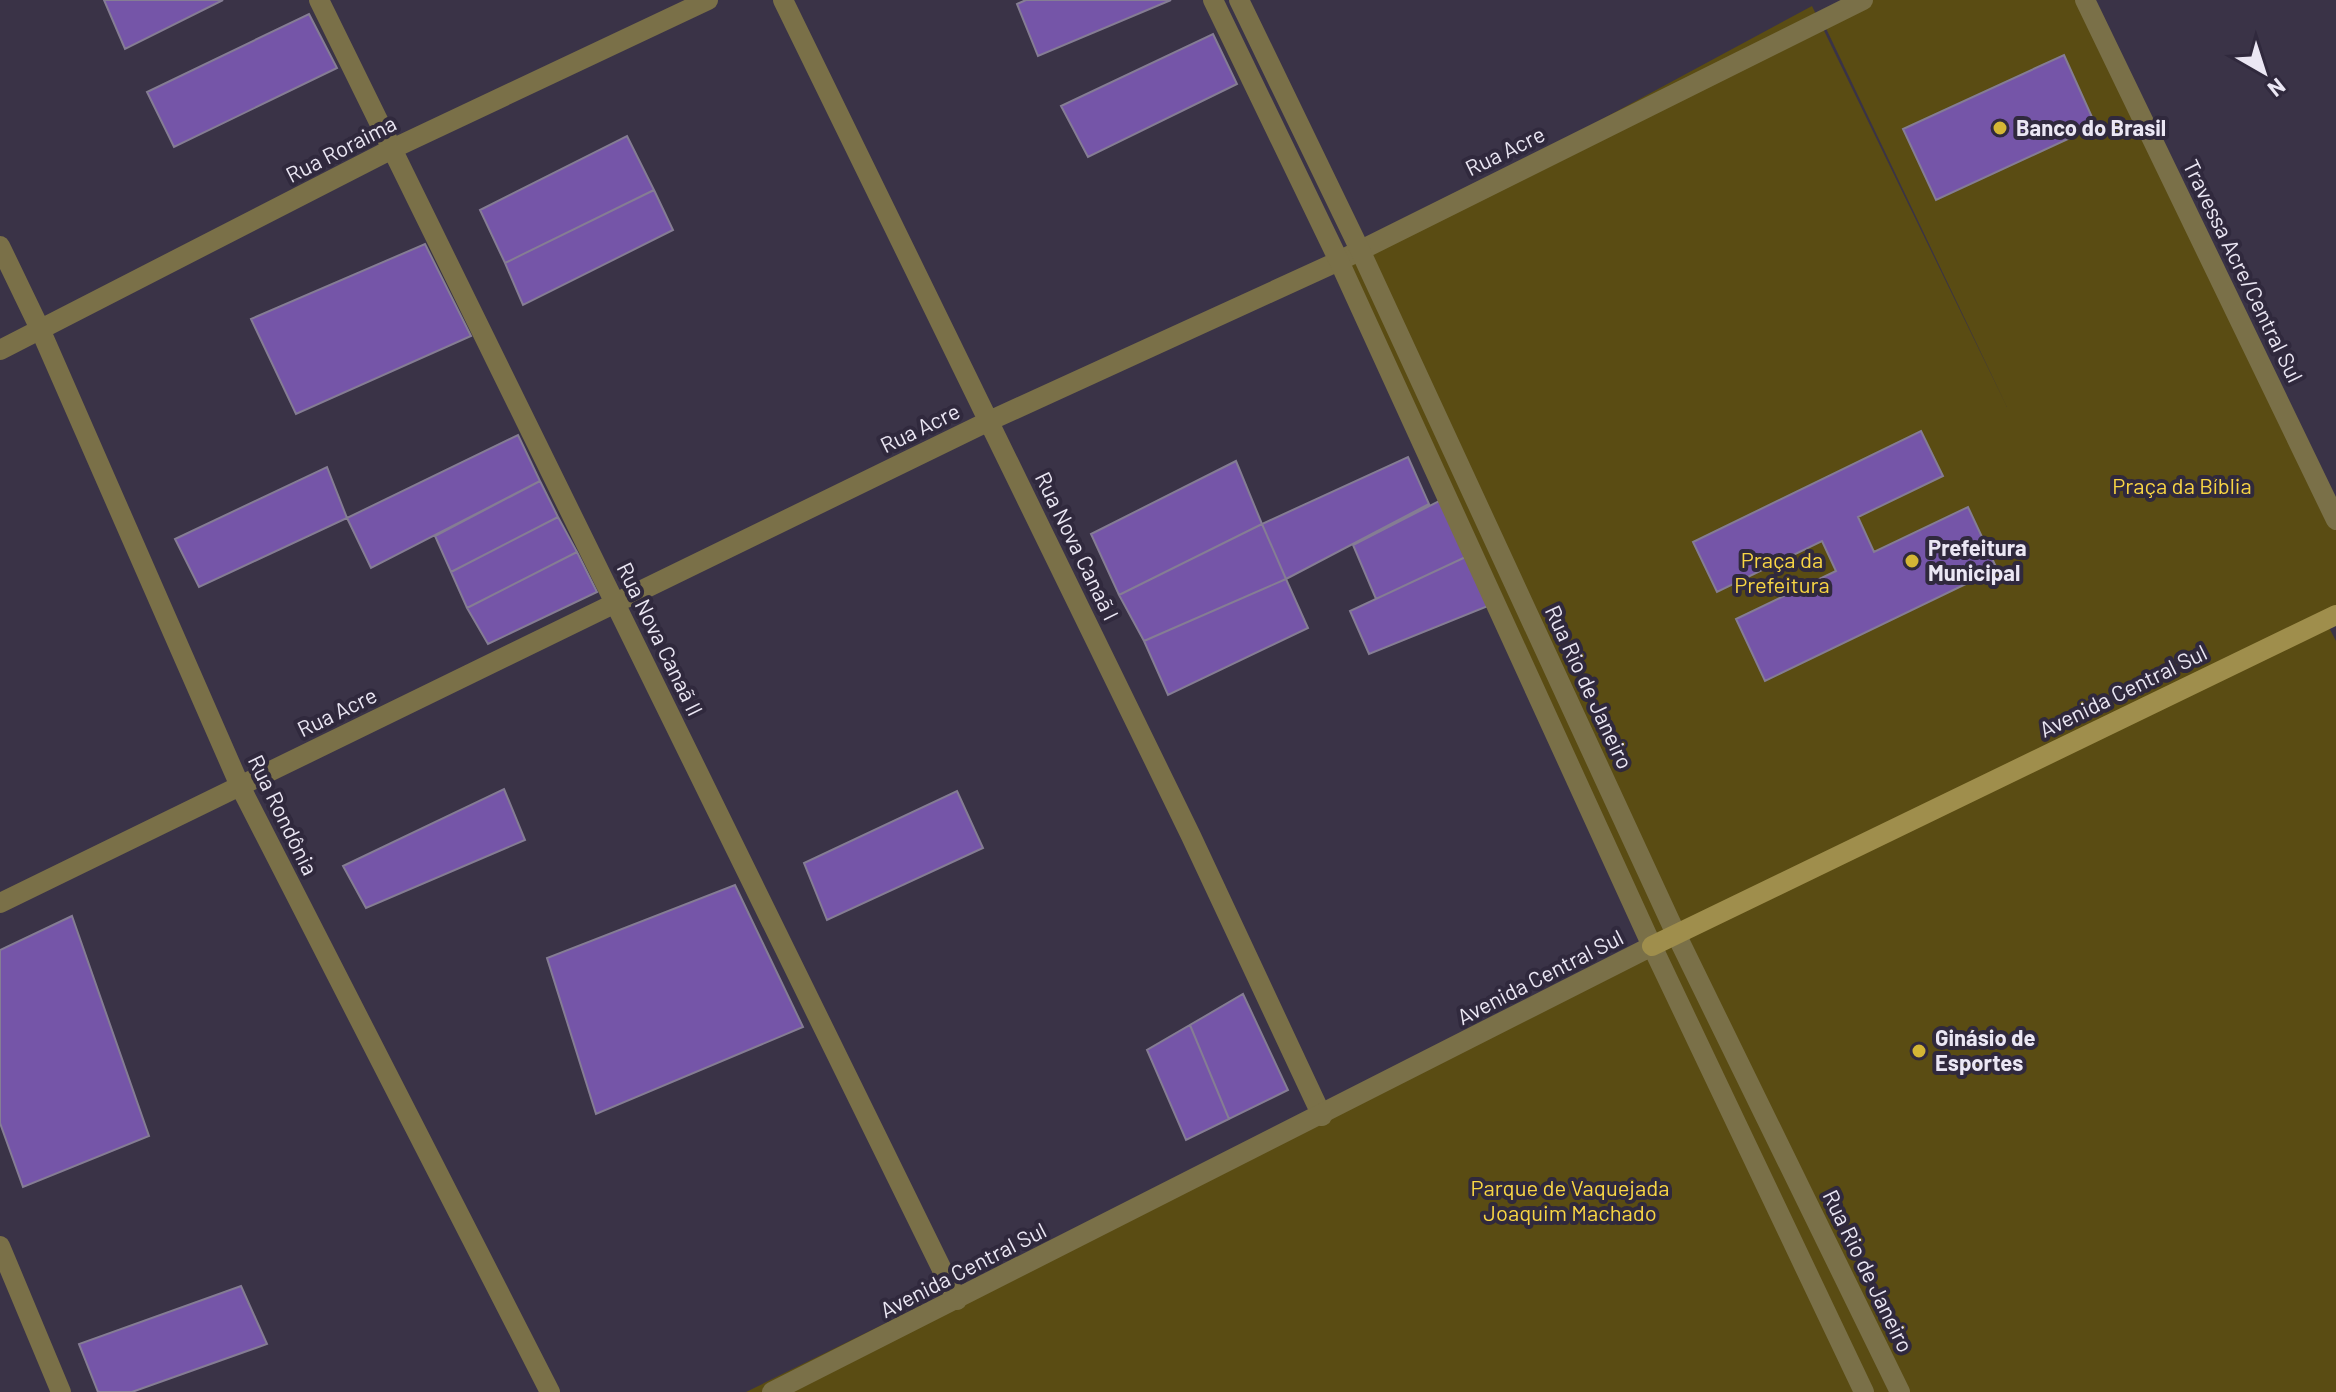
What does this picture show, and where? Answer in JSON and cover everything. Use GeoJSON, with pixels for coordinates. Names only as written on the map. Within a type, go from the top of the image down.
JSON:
{"type":"FeatureCollection","features":[{"type":"Feature","properties":{"kind":"main road","name":"Avenida Central Sul"},"geometry":{"type":"LineString","coordinates":[[1652,946],[2336,615]]}},
{"type":"Feature","properties":{"kind":"street","name":"Rua Nova Canaã II"},"geometry":{"type":"LineString","coordinates":[[319,0],[957,1300]]}},
{"type":"Feature","properties":{"kind":"street","name":"Rua Roraima"},"geometry":{"type":"LineString","coordinates":[[0,350],[392,149],[708,0]]}},
{"type":"Feature","properties":{"kind":"street","name":"Rua Nova Canaã I"},"geometry":{"type":"LineString","coordinates":[[783,0],[989,421],[1322,1116]]}},
{"type":"Feature","properties":{"kind":"street"},"geometry":{"type":"LineString","coordinates":[[1213,0],[1339,261],[1652,946],[1864,1392]]}},
{"type":"Feature","properties":{"kind":"street","name":"Rua Rio de Janeiro"},"geometry":{"type":"LineString","coordinates":[[1239,0],[1360,250],[1676,934],[1900,1392]]}},
{"type":"Feature","properties":{"kind":"street","name":"Rua Acre"},"geometry":{"type":"LineString","coordinates":[[0,903],[989,421],[1339,261],[1863,0]]}},
{"type":"Feature","properties":{"kind":"street","name":"Travessa Acre/Central Sul"},"geometry":{"type":"LineString","coordinates":[[2085,0],[2336,520]]}},
{"type":"Feature","properties":{"kind":"street","name":"Rua Rondônia"},"geometry":{"type":"LineString","coordinates":[[0,246],[40,329],[240,786],[550,1392]]}},
{"type":"Feature","properties":{"kind":"street","name":"Avenida Central Sul"},"geometry":{"type":"LineString","coordinates":[[772,1392],[1322,1116],[1652,946]]}},
{"type":"Feature","properties":{"kind":"street"},"geometry":{"type":"LineString","coordinates":[[0,1246],[61,1392]]}},
{"type":"Feature","properties":{"kind":"green space"},"geometry":{"type":"Polygon","coordinates":[[[1863,0],[2085,0],[2336,520],[2336,614],[2325,620],[2336,641],[2336,1392],[746,1392],[1652,946],[1339,261],[1812,6],[2007,407],[1822,20],[1863,0]]]}},
{"type":"Feature","properties":{"kind":"building"},"geometry":{"type":"Polygon","coordinates":[[[104,0],[223,0],[125,49],[104,0]]]}},
{"type":"Feature","properties":{"kind":"building"},"geometry":{"type":"Polygon","coordinates":[[[1026,0],[1171,0],[1038,56],[1017,4],[1026,0]]]}},
{"type":"Feature","properties":{"kind":"building"},"geometry":{"type":"Polygon","coordinates":[[[309,14],[337,68],[174,147],[147,92],[309,14]]]}},
{"type":"Feature","properties":{"kind":"building"},"geometry":{"type":"Polygon","coordinates":[[[1213,34],[1237,84],[1088,157],[1061,106],[1213,34]]]}},
{"type":"Feature","properties":{"kind":"building","name":"Banco do Brasil"},"geometry":{"type":"Polygon","coordinates":[[[2064,55],[2096,126],[1936,200],[1903,129],[2064,55]]]}},
{"type":"Feature","properties":{"kind":"building"},"geometry":{"type":"Polygon","coordinates":[[[627,136],[654,190],[505,263],[480,210],[627,136]]]}},
{"type":"Feature","properties":{"kind":"building"},"geometry":{"type":"Polygon","coordinates":[[[654,190],[673,230],[523,305],[505,263],[654,190]]]}},
{"type":"Feature","properties":{"kind":"building"},"geometry":{"type":"Polygon","coordinates":[[[425,244],[471,336],[296,414],[251,319],[425,244]]]}},
{"type":"Feature","properties":{"kind":"building","name":"Prefeitura Municipal"},"geometry":{"type":"Polygon","coordinates":[[[1921,431],[1943,476],[1858,517],[1874,552],[1968,507],[1997,569],[1765,681],[1736,619],[1836,571],[1822,541],[1717,592],[1693,542],[1921,431]]]}},
{"type":"Feature","properties":{"kind":"building"},"geometry":{"type":"Polygon","coordinates":[[[518,435],[540,481],[371,568],[347,518],[518,435]]]}},
{"type":"Feature","properties":{"kind":"building"},"geometry":{"type":"Polygon","coordinates":[[[1408,457],[1429,504],[1286,579],[1262,524],[1408,457]]]}},
{"type":"Feature","properties":{"kind":"building"},"geometry":{"type":"Polygon","coordinates":[[[1236,461],[1262,524],[1119,595],[1091,534],[1236,461]]]}},
{"type":"Feature","properties":{"kind":"building"},"geometry":{"type":"Polygon","coordinates":[[[327,467],[347,518],[199,587],[175,539],[327,467]]]}},
{"type":"Feature","properties":{"kind":"building"},"geometry":{"type":"Polygon","coordinates":[[[540,481],[558,517],[451,572],[435,536],[540,481]]]}},
{"type":"Feature","properties":{"kind":"building"},"geometry":{"type":"Polygon","coordinates":[[[1445,498],[1472,554],[1376,599],[1353,545],[1445,498]]]}},
{"type":"Feature","properties":{"kind":"building"},"geometry":{"type":"Polygon","coordinates":[[[558,517],[577,552],[467,608],[451,572],[558,517]]]}},
{"type":"Feature","properties":{"kind":"building"},"geometry":{"type":"Polygon","coordinates":[[[1262,524],[1286,579],[1144,641],[1119,595],[1262,524]]]}},
{"type":"Feature","properties":{"kind":"building"},"geometry":{"type":"Polygon","coordinates":[[[577,552],[597,592],[488,644],[467,608],[577,552]]]}},
{"type":"Feature","properties":{"kind":"building"},"geometry":{"type":"Polygon","coordinates":[[[1472,554],[1493,604],[1369,654],[1350,611],[1472,554]]]}},
{"type":"Feature","properties":{"kind":"building"},"geometry":{"type":"Polygon","coordinates":[[[1286,579],[1308,628],[1168,695],[1144,641],[1286,579]]]}},
{"type":"Feature","properties":{"kind":"building"},"geometry":{"type":"Polygon","coordinates":[[[504,789],[525,840],[366,908],[343,866],[504,789]]]}},
{"type":"Feature","properties":{"kind":"building"},"geometry":{"type":"Polygon","coordinates":[[[957,791],[983,848],[827,920],[804,863],[957,791]]]}},
{"type":"Feature","properties":{"kind":"building"},"geometry":{"type":"Polygon","coordinates":[[[735,885],[803,1027],[596,1114],[547,958],[735,885]]]}},
{"type":"Feature","properties":{"kind":"building"},"geometry":{"type":"Polygon","coordinates":[[[72,916],[149,1136],[23,1187],[0,1123],[0,950],[72,916]]]}},
{"type":"Feature","properties":{"kind":"building"},"geometry":{"type":"Polygon","coordinates":[[[1243,994],[1288,1090],[1229,1119],[1190,1025],[1243,994]]]}},
{"type":"Feature","properties":{"kind":"building"},"geometry":{"type":"Polygon","coordinates":[[[1190,1025],[1229,1119],[1186,1140],[1147,1050],[1190,1025]]]}},
{"type":"Feature","properties":{"kind":"building"},"geometry":{"type":"Polygon","coordinates":[[[241,1286],[267,1344],[132,1392],[98,1392],[79,1344],[241,1286]]]}},
{"type":"Feature","properties":{"kind":"place","name":"Banco do Brasil"},"geometry":{"type":"Point","coordinates":[2000,128]}},
{"type":"Feature","properties":{"kind":"place","name":"Prefeitura Municipal"},"geometry":{"type":"Point","coordinates":[1912,561]}},
{"type":"Feature","properties":{"kind":"place","name":"Ginásio de Esportes"},"geometry":{"type":"Point","coordinates":[1919,1051]}},
{"type":"Feature","properties":{"kind":"park label","name":"Praça da Bíblia"},"geometry":{"type":"Point","coordinates":[2182,486]}},
{"type":"Feature","properties":{"kind":"park label","name":"Praça da Prefeitura"},"geometry":{"type":"Point","coordinates":[1782,572]}},
{"type":"Feature","properties":{"kind":"park label","name":"Parque de Vaquejada Joaquim Machado"},"geometry":{"type":"Point","coordinates":[1570,1200]}}]}
